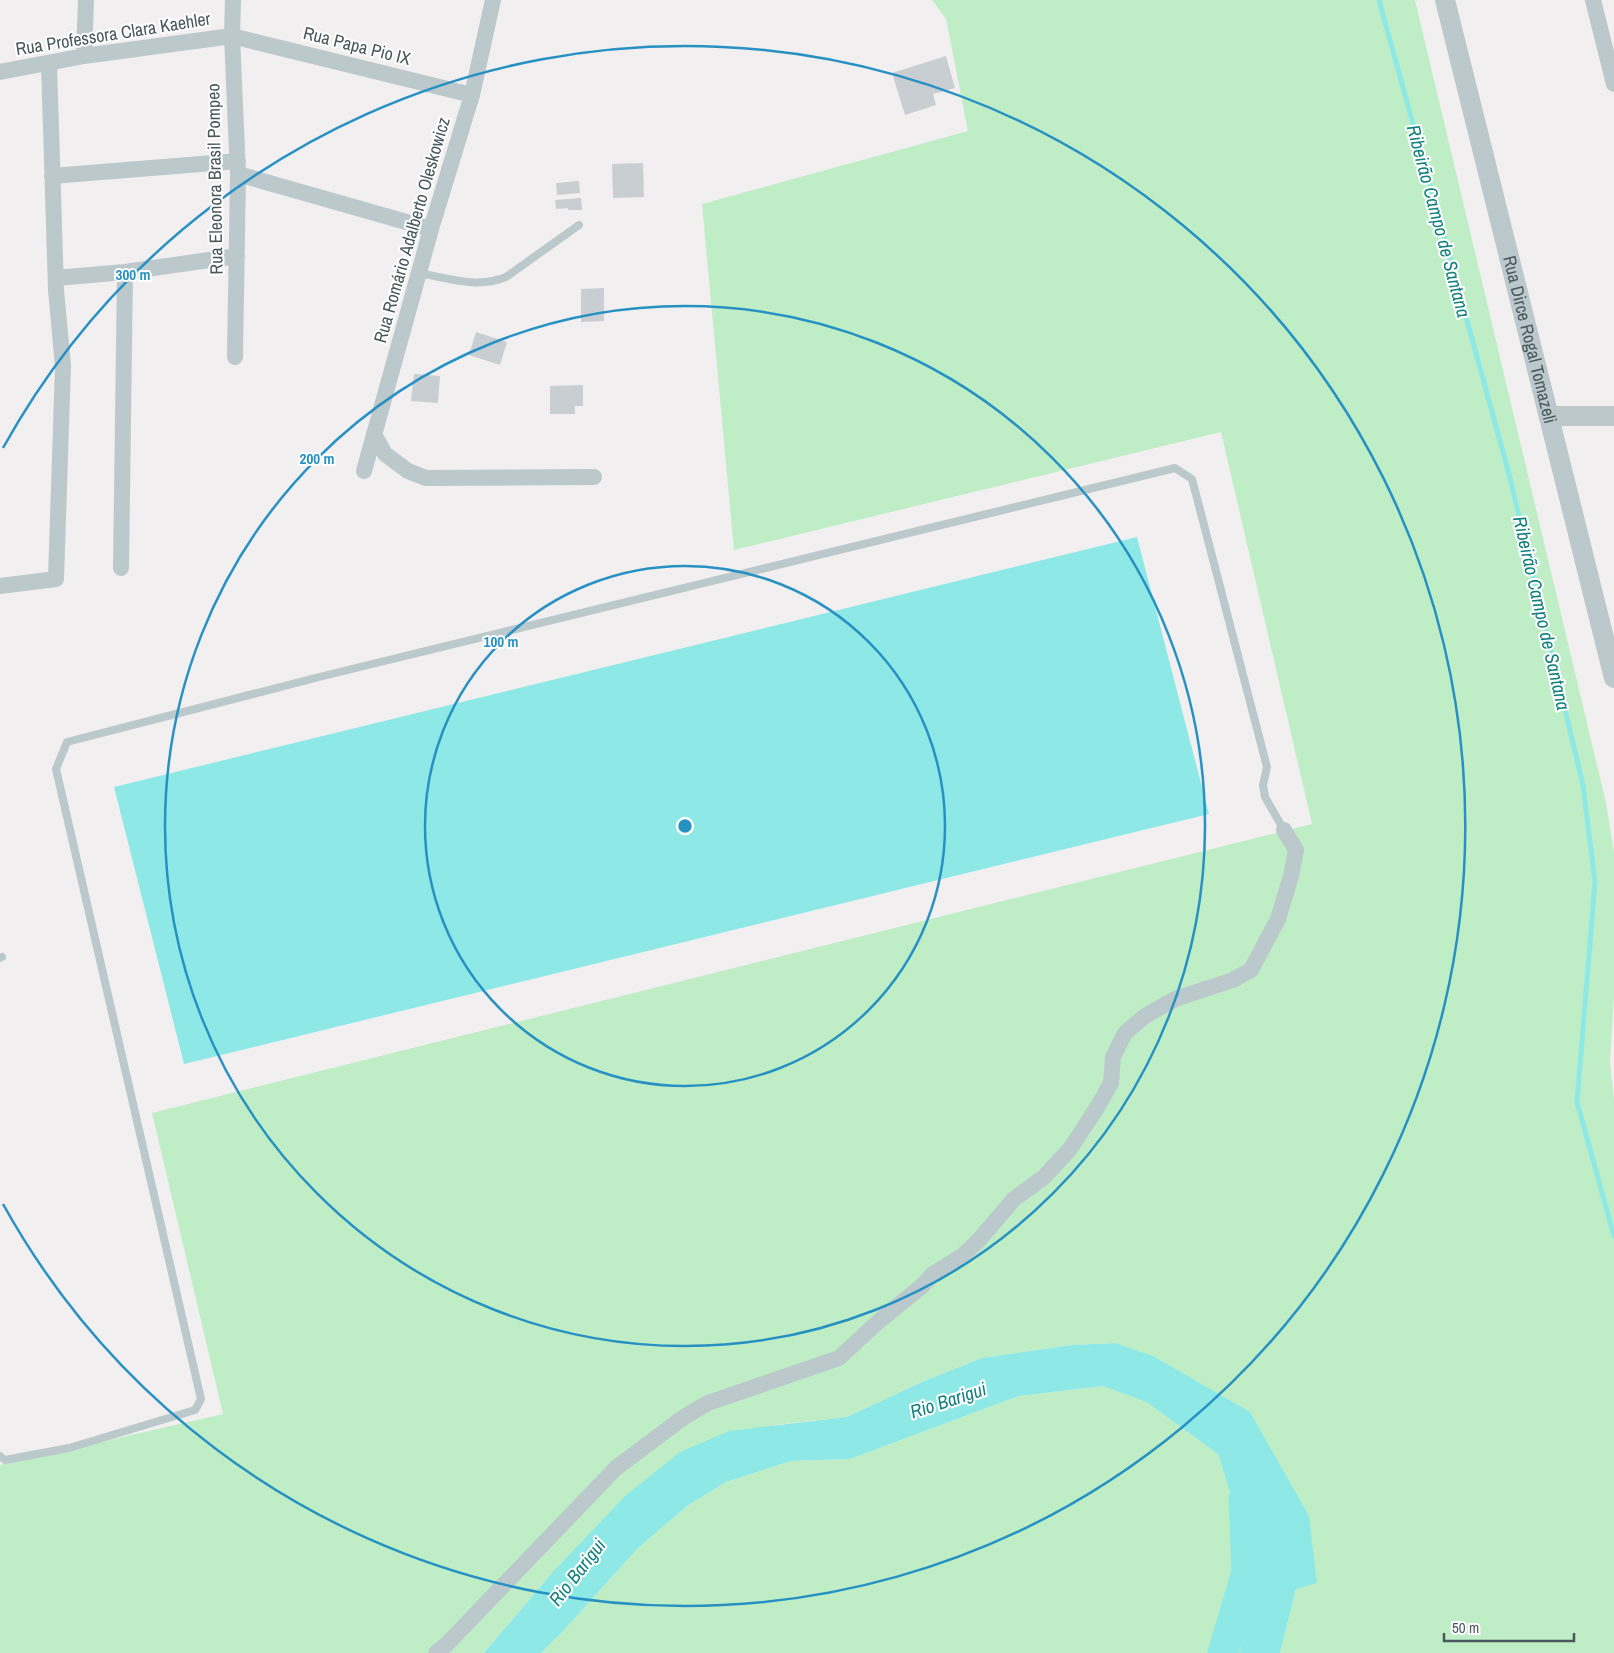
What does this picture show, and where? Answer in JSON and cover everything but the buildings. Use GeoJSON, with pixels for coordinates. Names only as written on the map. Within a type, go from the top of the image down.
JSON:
{"type":"FeatureCollection","features":[{"type":"Feature","properties":{"kind":"street"},"geometry":{"type":"LineString","coordinates":[[84,56],[86,0]]}},
{"type":"Feature","properties":{"kind":"street","name":"Rua Eleonora Brasil Pompeo"},"geometry":{"type":"LineString","coordinates":[[233,0],[232,36],[238,168],[235,358]]}},
{"type":"Feature","properties":{"kind":"street","name":"Rua Romário Adalberto Oleskowicz"},"geometry":{"type":"LineString","coordinates":[[364,471],[472,95],[494,0]]}},
{"type":"Feature","properties":{"kind":"street","name":"Rua Dirce Rogal Tomazeli"},"geometry":{"type":"LineString","coordinates":[[1445,0],[1614,678]]}},
{"type":"Feature","properties":{"kind":"street"},"geometry":{"type":"LineString","coordinates":[[1593,0],[1613,78]]}},
{"type":"Feature","properties":{"kind":"street","name":"Rua Professora Clara Kaehler"},"geometry":{"type":"LineString","coordinates":[[0,72],[84,56],[232,36]]}},
{"type":"Feature","properties":{"kind":"street","name":"Rua Papa Pio IX"},"geometry":{"type":"LineString","coordinates":[[232,36],[472,95]]}},
{"type":"Feature","properties":{"kind":"street"},"geometry":{"type":"LineString","coordinates":[[0,586],[56,579],[63,366],[56,278],[49,64]]}},
{"type":"Feature","properties":{"kind":"street"},"geometry":{"type":"LineString","coordinates":[[52,176],[238,168],[432,229]]}},
{"type":"Feature","properties":{"kind":"street"},"geometry":{"type":"LineString","coordinates":[[56,278],[125,272],[237,256]]}},
{"type":"Feature","properties":{"kind":"street"},"geometry":{"type":"LineString","coordinates":[[121,568],[125,272]]}},
{"type":"Feature","properties":{"kind":"street"},"geometry":{"type":"LineString","coordinates":[[1549,416],[1614,416]]}},
{"type":"Feature","properties":{"kind":"street"},"geometry":{"type":"LineString","coordinates":[[374,434],[384,454],[408,471],[426,478],[594,477]]}},
{"type":"Feature","properties":{"kind":"street"},"geometry":{"type":"LineString","coordinates":[[436,1653],[447,1644],[616,1468],[684,1417],[708,1403],[838,1358],[922,1286],[933,1274],[962,1256],[979,1240],[1014,1199],[1044,1177],[1070,1149],[1111,1083],[1113,1057],[1125,1033],[1145,1016],[1175,999],[1233,980],[1251,970],[1278,919],[1291,876],[1296,850],[1284,830]]}},
{"type":"Feature","properties":{"kind":"lane"},"geometry":{"type":"LineString","coordinates":[[420,273],[475,283],[496,281],[506,277],[579,225]]}},
{"type":"Feature","properties":{"kind":"lane"},"geometry":{"type":"LineString","coordinates":[[0,1456],[6,1460],[69,1448],[196,1410],[201,1399],[56,769],[67,742],[319,677],[1174,468],[1192,479],[1267,767],[1263,785],[1265,797],[1284,830]]}},
{"type":"Feature","properties":{"kind":"green space"},"geometry":{"type":"Polygon","coordinates":[[[932,0],[1415,0],[1606,803],[1614,852],[1614,997],[1610,1062],[1614,1099],[1614,1653],[1280,1653],[1296,1589],[1309,1516],[1115,1343],[1072,1345],[982,1358],[924,1381],[847,1417],[775,1425],[551,1574],[484,1653],[0,1653],[0,1465],[223,1414],[152,1113],[1312,824],[1221,432],[734,550],[702,204],[968,131],[946,19],[932,0]]]}},
{"type":"Feature","properties":{"kind":"green space"},"geometry":{"type":"Polygon","coordinates":[[[1103,1386],[1146,1402],[1218,1454],[1256,1575],[1240,1653],[541,1653],[638,1548],[687,1506],[726,1482],[791,1461],[850,1459],[1019,1396],[1103,1386]]]}},
{"type":"Feature","properties":{"kind":"water"},"geometry":{"type":"Polygon","coordinates":[[[1137,537],[1209,814],[184,1064],[114,787],[1137,537]]]}},
{"type":"Feature","properties":{"kind":"water"},"geometry":{"type":"Polygon","coordinates":[[[1115,1343],[1153,1356],[1250,1412],[1309,1516],[1317,1583],[1296,1589],[1280,1653],[1240,1653],[1256,1575],[1218,1454],[1146,1402],[1103,1386],[1019,1396],[850,1459],[791,1461],[726,1482],[687,1506],[638,1548],[541,1653],[484,1653],[551,1574],[625,1496],[680,1452],[729,1431],[847,1417],[924,1381],[982,1358],[1072,1345],[1115,1343]]]}},
{"type":"Feature","properties":{"kind":"waterway","name":"Ribeirão Campo de Santana"},"geometry":{"type":"LineString","coordinates":[[1379,0],[1508,470],[1583,785],[1595,882],[1577,1102],[1614,1236]]}},
{"type":"Feature","properties":{"kind":"waterway","name":"Rio Barigui"},"geometry":{"type":"LineString","coordinates":[[1223,1653],[1247,1572],[1244,1499]]}}]}
